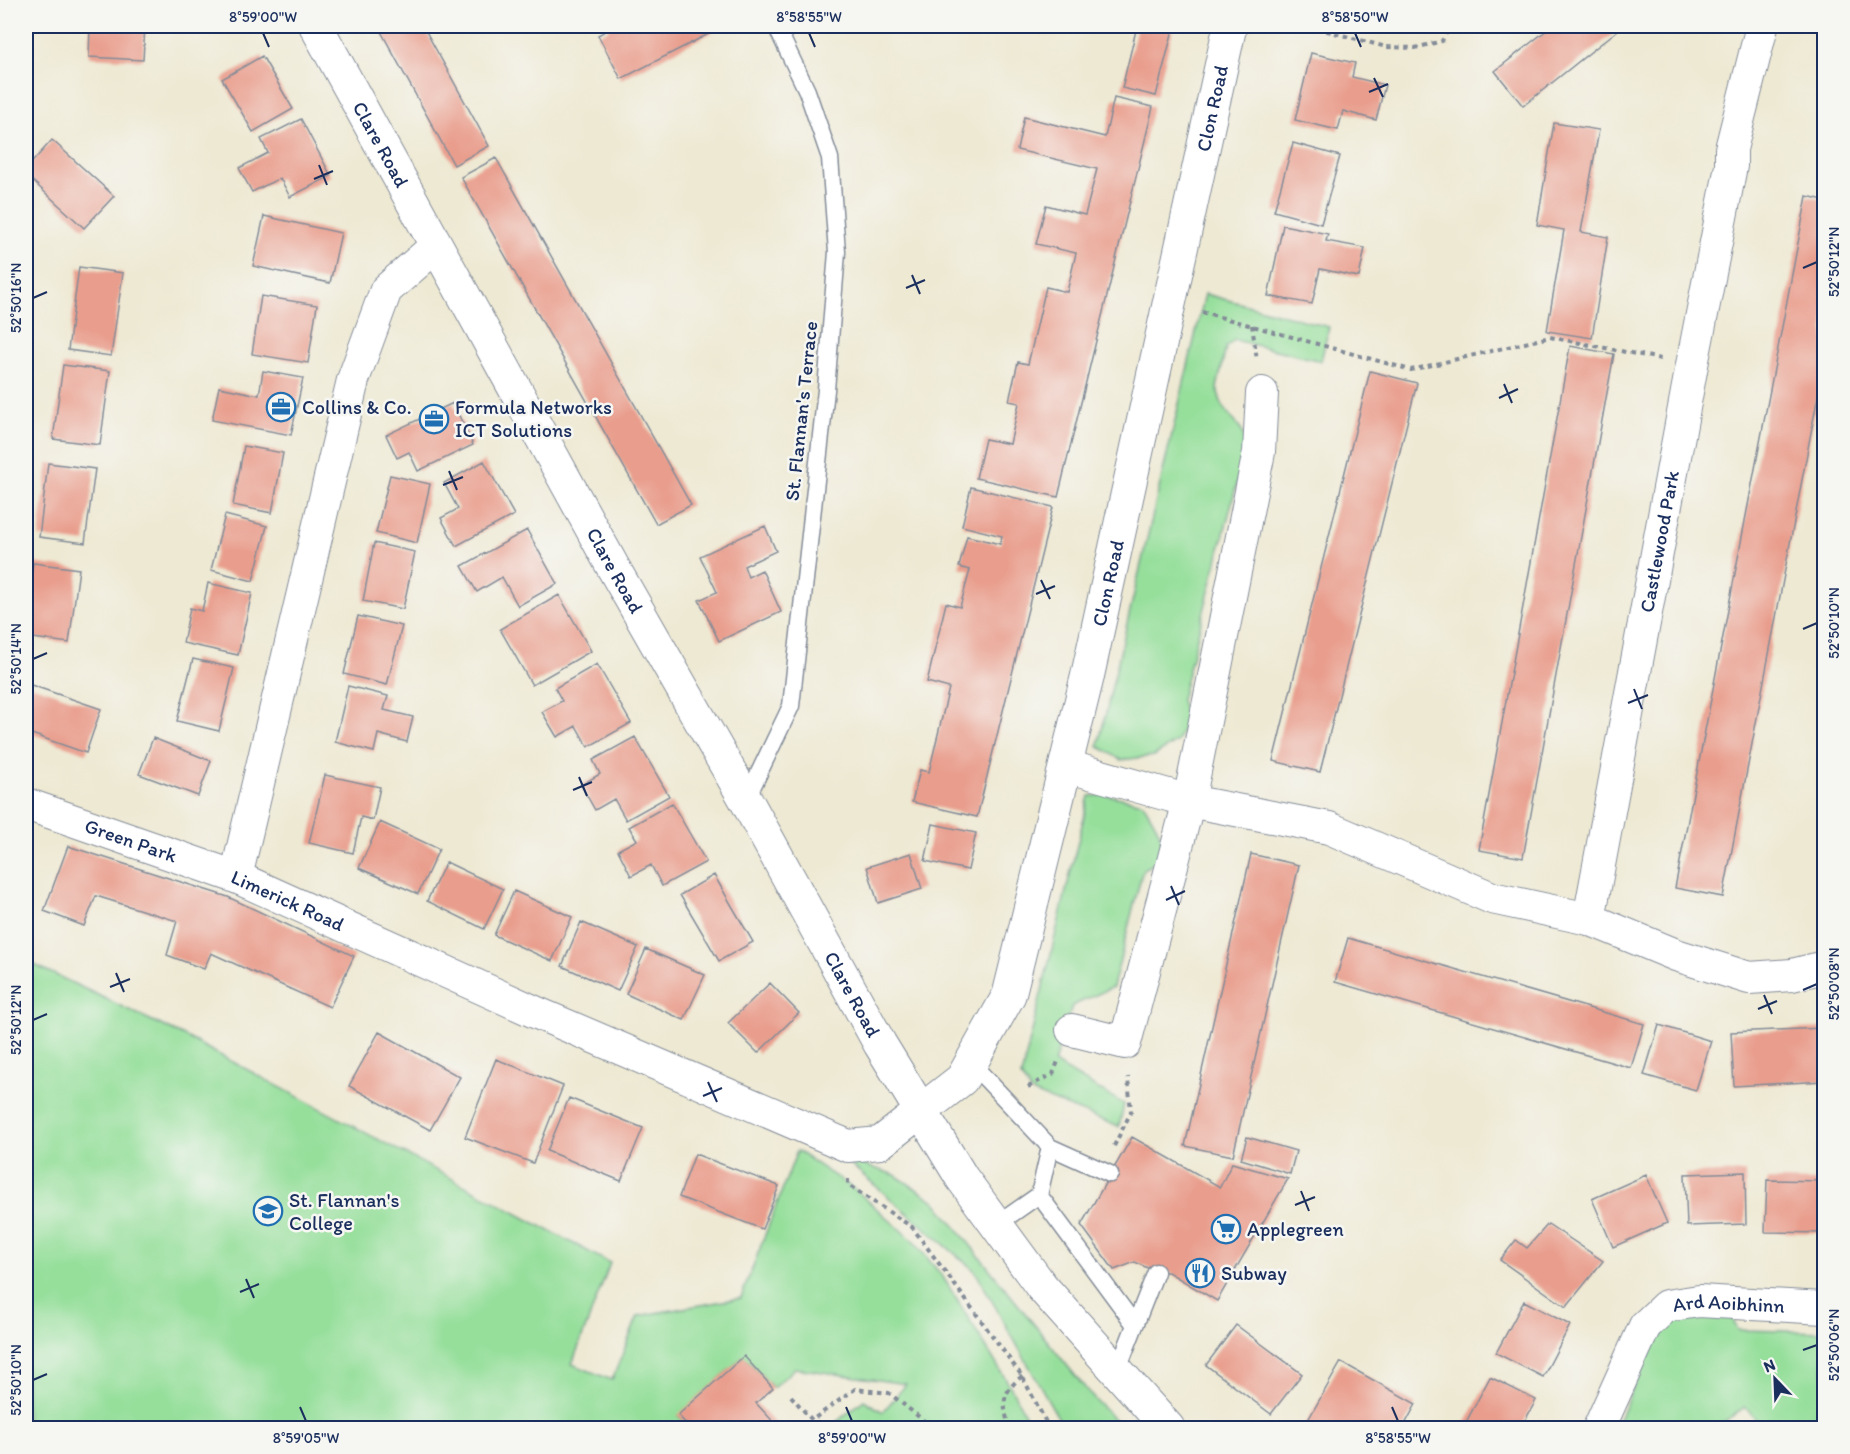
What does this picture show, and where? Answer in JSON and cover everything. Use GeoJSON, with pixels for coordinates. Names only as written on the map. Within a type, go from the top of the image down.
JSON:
{"type":"FeatureCollection","features":[{"type":"Feature","properties":{"kind":"main road","name":"Clare Road"},"geometry":{"type":"LineString","coordinates":[[316,26],[614,569],[746,800],[859,1006],[921,1111],[962,1178],[1042,1287],[1168,1428]]}},
{"type":"Feature","properties":{"kind":"main road","name":"Clon Road"},"geometry":{"type":"LineString","coordinates":[[921,1111],[962,1079],[1009,995],[1088,678],[1230,26]]}},
{"type":"Feature","properties":{"kind":"street","name":"Castlewood Park"},"geometry":{"type":"LineString","coordinates":[[1589,919],[1731,165],[1731,148],[1762,26]]}},
{"type":"Feature","properties":{"kind":"street","name":"Limerick Road"},"geometry":{"type":"LineString","coordinates":[[436,246],[386,290],[352,380],[236,877],[535,1012],[848,1146],[880,1143],[921,1111]]}},
{"type":"Feature","properties":{"kind":"street"},"geometry":{"type":"LineString","coordinates":[[1072,1030],[1125,1043],[1189,801],[1259,452],[1262,393]]}},
{"type":"Feature","properties":{"kind":"street"},"geometry":{"type":"LineString","coordinates":[[1066,766],[1189,801],[1329,828],[1491,898],[1589,919],[1676,955],[1749,978],[1792,975],[1824,967]]}},
{"type":"Feature","properties":{"kind":"street","name":"Green Park"},"geometry":{"type":"LineString","coordinates":[[26,804],[236,877]]}},
{"type":"Feature","properties":{"kind":"street","name":"Ard Aoibhinn"},"geometry":{"type":"LineString","coordinates":[[1599,1428],[1646,1326],[1666,1306],[1699,1300],[1824,1308]]}},
{"type":"Feature","properties":{"kind":"lane","name":"St. Flannan's Terrace"},"geometry":{"type":"LineString","coordinates":[[746,800],[791,706],[826,390],[837,252],[830,158],[807,91],[776,26]]}},
{"type":"Feature","properties":{"kind":"lane"},"geometry":{"type":"LineString","coordinates":[[971,1063],[1050,1147],[1106,1173]]}},
{"type":"Feature","properties":{"kind":"lane"},"geometry":{"type":"LineString","coordinates":[[996,1225],[1039,1196],[1050,1147]]}},
{"type":"Feature","properties":{"kind":"lane"},"geometry":{"type":"LineString","coordinates":[[1039,1196],[1134,1324]]}},
{"type":"Feature","properties":{"kind":"lane"},"geometry":{"type":"LineString","coordinates":[[1117,1371],[1155,1272]]}},
{"type":"Feature","properties":{"kind":"path"},"geometry":{"type":"LineString","coordinates":[[1309,26],[1386,46],[1415,48],[1442,41],[1450,26]]}},
{"type":"Feature","properties":{"kind":"path"},"geometry":{"type":"LineString","coordinates":[[1169,303],[1411,370],[1550,337],[1692,365]]}},
{"type":"Feature","properties":{"kind":"path"},"geometry":{"type":"LineString","coordinates":[[1006,1098],[1053,1074],[1072,1030]]}},
{"type":"Feature","properties":{"kind":"path"},"geometry":{"type":"LineString","coordinates":[[1106,1173],[1131,1112],[1125,1043]]}},
{"type":"Feature","properties":{"kind":"path"},"geometry":{"type":"LineString","coordinates":[[848,1146],[848,1185],[912,1227],[1022,1376],[1049,1428]]}},
{"type":"Feature","properties":{"kind":"path"},"geometry":{"type":"LineString","coordinates":[[1009,1428],[1003,1404],[1010,1386],[1022,1376]]}},
{"type":"Feature","properties":{"kind":"path"},"geometry":{"type":"LineString","coordinates":[[791,1396],[812,1420],[855,1389],[889,1393],[933,1428]]}},
{"type":"Feature","properties":{"kind":"green space"},"geometry":{"type":"Polygon","coordinates":[[[1205,294],[1329,327],[1321,361],[1235,340],[1226,347],[1217,388],[1222,406],[1241,429],[1247,444],[1181,700],[1187,720],[1177,741],[1154,756],[1121,760],[1098,746],[1205,294]]]}},
{"type":"Feature","properties":{"kind":"green space"},"geometry":{"type":"Polygon","coordinates":[[[1108,795],[1143,803],[1161,839],[1162,854],[1158,861],[1143,869],[1113,987],[1072,1006],[1054,1063],[1124,1104],[1119,1127],[1031,1092],[1021,1077],[1089,796],[1108,795]]]}},
{"type":"Feature","properties":{"kind":"green space","name":"St. Flannan's College"},"geometry":{"type":"Polygon","coordinates":[[[26,961],[184,1036],[610,1263],[572,1364],[612,1380],[638,1316],[741,1298],[797,1151],[857,1191],[914,1242],[943,1277],[1010,1386],[1032,1428],[829,1428],[864,1400],[883,1412],[906,1384],[795,1368],[773,1388],[744,1356],[679,1416],[690,1428],[26,1428],[26,961]]]}},
{"type":"Feature","properties":{"kind":"green space"},"geometry":{"type":"Polygon","coordinates":[[[843,1158],[895,1175],[935,1201],[1094,1399],[1123,1428],[1064,1428],[975,1271],[843,1158]]]}},
{"type":"Feature","properties":{"kind":"green space"},"geometry":{"type":"Polygon","coordinates":[[[1697,1313],[1731,1314],[1738,1330],[1824,1332],[1824,1428],[1763,1428],[1745,1407],[1715,1428],[1615,1428],[1658,1333],[1676,1320],[1697,1313]]]}},
{"type":"Feature","properties":{"kind":"building"},"geometry":{"type":"Polygon","coordinates":[[[90,26],[145,26],[143,60],[89,57],[90,26]]]}},
{"type":"Feature","properties":{"kind":"building"},"geometry":{"type":"Polygon","coordinates":[[[378,26],[423,26],[489,146],[454,165],[378,26]]]}},
{"type":"Feature","properties":{"kind":"building"},"geometry":{"type":"Polygon","coordinates":[[[607,26],[724,26],[621,79],[598,35],[609,29],[607,26]]]}},
{"type":"Feature","properties":{"kind":"building"},"geometry":{"type":"Polygon","coordinates":[[[1137,26],[1174,26],[1156,96],[1122,88],[1137,26]]]}},
{"type":"Feature","properties":{"kind":"building"},"geometry":{"type":"Polygon","coordinates":[[[1552,26],[1623,26],[1523,106],[1495,71],[1552,26]]]}},
{"type":"Feature","properties":{"kind":"building"},"geometry":{"type":"Polygon","coordinates":[[[1311,53],[1355,63],[1352,77],[1385,85],[1376,120],[1343,111],[1338,130],[1295,120],[1311,53]]]}},
{"type":"Feature","properties":{"kind":"building"},"geometry":{"type":"Polygon","coordinates":[[[262,56],[293,109],[253,132],[222,79],[262,56]]]}},
{"type":"Feature","properties":{"kind":"building"},"geometry":{"type":"Polygon","coordinates":[[[1114,98],[1153,107],[1058,497],[976,478],[985,439],[1010,444],[1019,403],[1009,401],[1018,362],[1028,364],[1046,287],[1067,292],[1076,253],[1036,244],[1046,205],[1085,215],[1097,169],[1017,150],[1024,117],[1105,137],[1114,98]]]}},
{"type":"Feature","properties":{"kind":"building"},"geometry":{"type":"Polygon","coordinates":[[[301,119],[331,176],[290,197],[280,178],[252,192],[239,168],[268,153],[261,139],[301,119]]]}},
{"type":"Feature","properties":{"kind":"building"},"geometry":{"type":"Polygon","coordinates":[[[1554,123],[1599,130],[1581,232],[1608,237],[1592,338],[1547,331],[1564,230],[1537,225],[1554,123]]]}},
{"type":"Feature","properties":{"kind":"building"},"geometry":{"type":"Polygon","coordinates":[[[52,140],[114,196],[84,228],[26,175],[26,169],[52,140]]]}},
{"type":"Feature","properties":{"kind":"building"},"geometry":{"type":"Polygon","coordinates":[[[1293,143],[1340,156],[1321,224],[1274,211],[1293,143]]]}},
{"type":"Feature","properties":{"kind":"building"},"geometry":{"type":"Polygon","coordinates":[[[496,158],[691,505],[656,524],[461,177],[496,158]]]}},
{"type":"Feature","properties":{"kind":"building"},"geometry":{"type":"Polygon","coordinates":[[[1807,196],[1824,200],[1824,364],[1723,897],[1675,888],[1807,196]]]}},
{"type":"Feature","properties":{"kind":"building"},"geometry":{"type":"Polygon","coordinates":[[[264,216],[341,233],[330,283],[253,266],[264,216]]]}},
{"type":"Feature","properties":{"kind":"building"},"geometry":{"type":"Polygon","coordinates":[[[1283,225],[1328,234],[1326,241],[1365,248],[1359,277],[1320,269],[1312,304],[1268,296],[1283,225]]]}},
{"type":"Feature","properties":{"kind":"building"},"geometry":{"type":"Polygon","coordinates":[[[79,267],[123,273],[111,356],[68,350],[79,267]]]}},
{"type":"Feature","properties":{"kind":"building"},"geometry":{"type":"Polygon","coordinates":[[[261,296],[317,305],[308,363],[252,354],[261,296]]]}},
{"type":"Feature","properties":{"kind":"building"},"geometry":{"type":"Polygon","coordinates":[[[1570,346],[1614,354],[1523,858],[1479,850],[1570,346]]]}},
{"type":"Feature","properties":{"kind":"building"},"geometry":{"type":"Polygon","coordinates":[[[63,365],[110,371],[100,445],[53,439],[63,365]]]}},
{"type":"Feature","properties":{"kind":"building"},"geometry":{"type":"Polygon","coordinates":[[[263,371],[303,378],[291,435],[212,420],[219,387],[259,395],[263,371]]]}},
{"type":"Feature","properties":{"kind":"building"},"geometry":{"type":"Polygon","coordinates":[[[1370,371],[1417,383],[1320,772],[1273,761],[1370,371]]]}},
{"type":"Feature","properties":{"kind":"building"},"geometry":{"type":"Polygon","coordinates":[[[453,403],[473,445],[418,471],[409,452],[397,458],[386,435],[453,403]]]}},
{"type":"Feature","properties":{"kind":"building"},"geometry":{"type":"Polygon","coordinates":[[[244,446],[283,453],[272,513],[233,505],[244,446]]]}},
{"type":"Feature","properties":{"kind":"building"},"geometry":{"type":"Polygon","coordinates":[[[484,461],[514,515],[456,546],[441,518],[458,509],[444,483],[484,461]]]}},
{"type":"Feature","properties":{"kind":"building"},"geometry":{"type":"Polygon","coordinates":[[[48,463],[95,469],[85,543],[39,537],[48,463]]]}},
{"type":"Feature","properties":{"kind":"building"},"geometry":{"type":"Polygon","coordinates":[[[390,475],[430,484],[417,543],[376,533],[390,475]]]}},
{"type":"Feature","properties":{"kind":"building"},"geometry":{"type":"Polygon","coordinates":[[[971,487],[1053,507],[977,817],[912,802],[920,770],[929,772],[949,688],[927,682],[946,603],[960,607],[970,570],[959,567],[967,536],[1000,544],[1002,536],[962,526],[971,487]]]}},
{"type":"Feature","properties":{"kind":"building"},"geometry":{"type":"Polygon","coordinates":[[[225,515],[267,526],[253,581],[211,570],[225,515]]]}},
{"type":"Feature","properties":{"kind":"building"},"geometry":{"type":"Polygon","coordinates":[[[765,526],[776,551],[744,566],[748,577],[762,570],[781,612],[719,641],[699,600],[717,592],[700,556],[765,526]]]}},
{"type":"Feature","properties":{"kind":"building"},"geometry":{"type":"Polygon","coordinates":[[[527,530],[557,584],[518,606],[502,577],[477,592],[462,566],[527,530]]]}},
{"type":"Feature","properties":{"kind":"building"},"geometry":{"type":"Polygon","coordinates":[[[374,543],[415,552],[403,609],[363,601],[374,543]]]}},
{"type":"Feature","properties":{"kind":"building"},"geometry":{"type":"Polygon","coordinates":[[[33,563],[79,569],[69,643],[26,637],[26,616],[33,563]]]}},
{"type":"Feature","properties":{"kind":"building"},"geometry":{"type":"Polygon","coordinates":[[[208,583],[252,593],[238,655],[183,643],[190,608],[202,611],[208,583]]]}},
{"type":"Feature","properties":{"kind":"building"},"geometry":{"type":"Polygon","coordinates":[[[559,595],[591,651],[532,685],[500,629],[559,595]]]}},
{"type":"Feature","properties":{"kind":"building"},"geometry":{"type":"Polygon","coordinates":[[[358,616],[402,626],[387,685],[344,674],[358,616]]]}},
{"type":"Feature","properties":{"kind":"building"},"geometry":{"type":"Polygon","coordinates":[[[193,659],[234,668],[219,731],[177,721],[193,659]]]}},
{"type":"Feature","properties":{"kind":"building"},"geometry":{"type":"Polygon","coordinates":[[[597,664],[631,723],[588,747],[576,726],[557,737],[542,712],[562,701],[555,688],[597,664]]]}},
{"type":"Feature","properties":{"kind":"building"},"geometry":{"type":"Polygon","coordinates":[[[31,685],[101,709],[86,753],[26,732],[26,700],[31,685]]]}},
{"type":"Feature","properties":{"kind":"building"},"geometry":{"type":"Polygon","coordinates":[[[348,686],[388,696],[384,710],[413,717],[407,742],[378,734],[374,752],[335,742],[348,686]]]}},
{"type":"Feature","properties":{"kind":"building"},"geometry":{"type":"Polygon","coordinates":[[[635,737],[669,796],[626,820],[614,799],[595,810],[581,785],[600,774],[593,760],[635,737]]]}},
{"type":"Feature","properties":{"kind":"building"},"geometry":{"type":"Polygon","coordinates":[[[153,738],[211,761],[198,796],[139,774],[153,738]]]}},
{"type":"Feature","properties":{"kind":"building"},"geometry":{"type":"Polygon","coordinates":[[[325,775],[380,787],[373,820],[361,817],[353,853],[309,843],[325,775]]]}},
{"type":"Feature","properties":{"kind":"building"},"geometry":{"type":"Polygon","coordinates":[[[672,803],[706,862],[662,886],[651,865],[631,876],[618,850],[637,840],[629,827],[672,803]]]}},
{"type":"Feature","properties":{"kind":"building"},"geometry":{"type":"Polygon","coordinates":[[[380,822],[439,849],[418,894],[359,868],[380,822]]]}},
{"type":"Feature","properties":{"kind":"building"},"geometry":{"type":"Polygon","coordinates":[[[933,824],[976,833],[968,870],[925,861],[933,824]]]}},
{"type":"Feature","properties":{"kind":"building"},"geometry":{"type":"Polygon","coordinates":[[[68,846],[228,897],[354,956],[330,1007],[211,953],[204,969],[167,955],[177,921],[96,896],[84,926],[44,911],[68,846]]]}},
{"type":"Feature","properties":{"kind":"building"},"geometry":{"type":"Polygon","coordinates":[[[911,853],[922,889],[878,903],[867,867],[911,853]]]}},
{"type":"Feature","properties":{"kind":"building"},"geometry":{"type":"Polygon","coordinates":[[[1251,854],[1299,865],[1233,1156],[1185,1146],[1251,854]]]}},
{"type":"Feature","properties":{"kind":"building"},"geometry":{"type":"Polygon","coordinates":[[[446,862],[503,889],[484,929],[427,901],[446,862]]]}},
{"type":"Feature","properties":{"kind":"building"},"geometry":{"type":"Polygon","coordinates":[[[714,875],[753,942],[719,961],[680,895],[714,875]]]}},
{"type":"Feature","properties":{"kind":"building"},"geometry":{"type":"Polygon","coordinates":[[[514,891],[572,917],[552,961],[494,935],[514,891]]]}},
{"type":"Feature","properties":{"kind":"building"},"geometry":{"type":"Polygon","coordinates":[[[581,922],[638,947],[618,991],[562,966],[581,922]]]}},
{"type":"Feature","properties":{"kind":"building"},"geometry":{"type":"Polygon","coordinates":[[[1348,938],[1644,1024],[1631,1068],[1335,982],[1348,938]]]}},
{"type":"Feature","properties":{"kind":"building"},"geometry":{"type":"Polygon","coordinates":[[[646,949],[705,975],[684,1020],[626,994],[646,949]]]}},
{"type":"Feature","properties":{"kind":"building"},"geometry":{"type":"Polygon","coordinates":[[[770,983],[799,1013],[758,1053],[728,1023],[770,983]]]}},
{"type":"Feature","properties":{"kind":"building"},"geometry":{"type":"Polygon","coordinates":[[[1659,1025],[1711,1041],[1696,1090],[1644,1075],[1659,1025]]]}},
{"type":"Feature","properties":{"kind":"building"},"geometry":{"type":"Polygon","coordinates":[[[1824,1028],[1824,1081],[1734,1086],[1731,1032],[1824,1028]]]}},
{"type":"Feature","properties":{"kind":"building"},"geometry":{"type":"Polygon","coordinates":[[[379,1032],[460,1077],[430,1130],[349,1086],[379,1032]]]}},
{"type":"Feature","properties":{"kind":"building"},"geometry":{"type":"Polygon","coordinates":[[[496,1059],[563,1086],[533,1163],[465,1137],[496,1059]]]}},
{"type":"Feature","properties":{"kind":"building"},"geometry":{"type":"Polygon","coordinates":[[[569,1098],[643,1128],[621,1181],[547,1151],[569,1098]]]}},
{"type":"Feature","properties":{"kind":"building"},"geometry":{"type":"Polygon","coordinates":[[[1132,1137],[1220,1187],[1232,1163],[1288,1179],[1217,1301],[1168,1272],[1156,1272],[1135,1262],[1114,1270],[1081,1225],[1132,1137]]]}},
{"type":"Feature","properties":{"kind":"building"},"geometry":{"type":"Polygon","coordinates":[[[1247,1137],[1296,1151],[1290,1174],[1241,1159],[1247,1137]]]}},
{"type":"Feature","properties":{"kind":"building"},"geometry":{"type":"Polygon","coordinates":[[[695,1154],[779,1186],[762,1229],[679,1197],[695,1154]]]}},
{"type":"Feature","properties":{"kind":"building"},"geometry":{"type":"Polygon","coordinates":[[[1745,1172],[1746,1224],[1687,1226],[1685,1174],[1745,1172]]]}},
{"type":"Feature","properties":{"kind":"building"},"geometry":{"type":"Polygon","coordinates":[[[1646,1175],[1667,1223],[1613,1247],[1592,1199],[1646,1175]]]}},
{"type":"Feature","properties":{"kind":"building"},"geometry":{"type":"Polygon","coordinates":[[[1767,1180],[1824,1181],[1824,1233],[1765,1232],[1767,1180]]]}},
{"type":"Feature","properties":{"kind":"building"},"geometry":{"type":"Polygon","coordinates":[[[1548,1224],[1603,1261],[1566,1307],[1500,1260],[1516,1240],[1527,1248],[1548,1224]]]}},
{"type":"Feature","properties":{"kind":"building"},"geometry":{"type":"Polygon","coordinates":[[[1524,1301],[1570,1325],[1543,1377],[1496,1353],[1524,1301]]]}},
{"type":"Feature","properties":{"kind":"building"},"geometry":{"type":"Polygon","coordinates":[[[1236,1325],[1302,1374],[1271,1414],[1206,1365],[1236,1325]]]}},
{"type":"Feature","properties":{"kind":"building"},"geometry":{"type":"Polygon","coordinates":[[[744,1356],[773,1388],[756,1403],[779,1428],[690,1428],[678,1415],[744,1356]]]}},
{"type":"Feature","properties":{"kind":"building"},"geometry":{"type":"Polygon","coordinates":[[[1341,1362],[1416,1404],[1403,1428],[1304,1427],[1341,1362]]]}},
{"type":"Feature","properties":{"kind":"building"},"geometry":{"type":"Polygon","coordinates":[[[1490,1377],[1536,1400],[1521,1428],[1463,1428],[1490,1377]]]}},
{"type":"Feature","properties":{"kind":"place","name":"Collins & Co."},"geometry":{"type":"Point","coordinates":[281,407]}},
{"type":"Feature","properties":{"kind":"place","name":"Formula Networks ICT Solutions"},"geometry":{"type":"Point","coordinates":[434,419]}},
{"type":"Feature","properties":{"kind":"place","name":"St. Flannan's College"},"geometry":{"type":"Point","coordinates":[268,1211]}},
{"type":"Feature","properties":{"kind":"place","name":"Applegreen"},"geometry":{"type":"Point","coordinates":[1226,1229]}},
{"type":"Feature","properties":{"kind":"place","name":"Subway"},"geometry":{"type":"Point","coordinates":[1200,1273]}}]}
